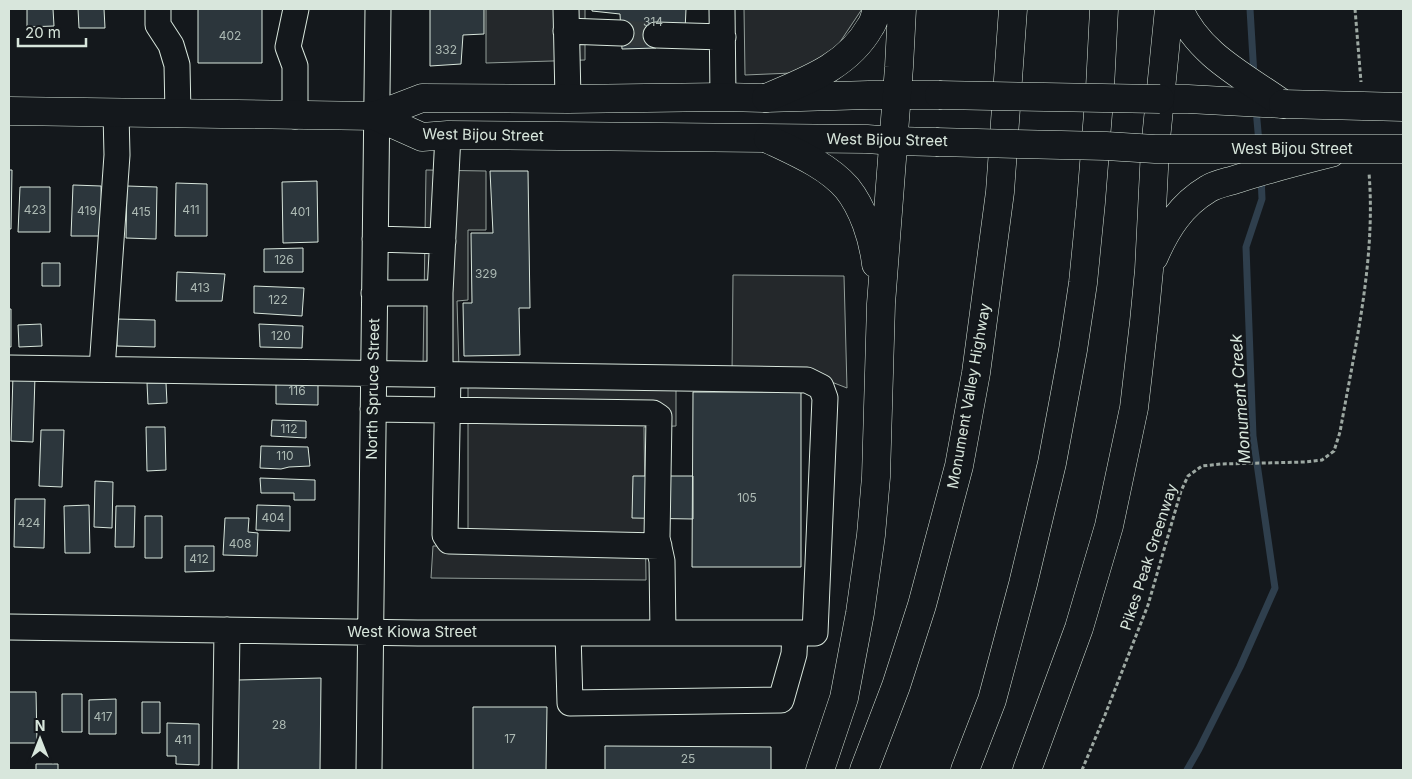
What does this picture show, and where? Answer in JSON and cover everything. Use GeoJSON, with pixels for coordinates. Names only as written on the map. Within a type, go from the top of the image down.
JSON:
{"type":"FeatureCollection","features":[{"type":"Feature","properties":{"kind":"main road"},"geometry":{"type":"LineString","coordinates":[[766,98],[809,80],[837,64],[862,40],[872,26],[877,9]]}},
{"type":"Feature","properties":{"kind":"main road"},"geometry":{"type":"LineString","coordinates":[[820,770],[844,698],[860,612],[871,535],[876,477],[882,304],[902,9]]}},
{"type":"Feature","properties":{"kind":"main road","name":"Monument Valley Highway"},"geometry":{"type":"LineString","coordinates":[[864,770],[896,686],[922,605],[959,466],[976,372],[1000,192],[1013,9]]}},
{"type":"Feature","properties":{"kind":"main road"},"geometry":{"type":"LineString","coordinates":[[965,770],[992,700],[1023,584],[1052,463],[1073,350],[1083,283],[1091,202],[1104,9]]}},
{"type":"Feature","properties":{"kind":"main road"},"geometry":{"type":"LineString","coordinates":[[1027,770],[1079,628],[1109,526],[1134,408],[1149,270],[1155,149],[1169,9]]}},
{"type":"Feature","properties":{"kind":"main road"},"geometry":{"type":"LineString","coordinates":[[1179,9],[1197,39],[1217,58],[1283,104]]}},
{"type":"Feature","properties":{"kind":"main road","name":"West Bijou Street"},"geometry":{"type":"LineString","coordinates":[[9,111],[376,116],[422,98],[766,98],[897,94],[1188,99],[1403,107]]}},
{"type":"Feature","properties":{"kind":"main road","name":"West Bijou Street"},"geometry":{"type":"LineString","coordinates":[[376,116],[422,137],[448,135],[867,139],[1155,149],[1403,149]]}},
{"type":"Feature","properties":{"kind":"main road"},"geometry":{"type":"LineString","coordinates":[[768,138],[830,174],[846,188],[856,202],[867,226],[875,256],[882,304]]}},
{"type":"Feature","properties":{"kind":"main road"},"geometry":{"type":"LineString","coordinates":[[1149,270],[1161,240],[1175,217],[1190,202],[1209,188],[1345,149]]}},
{"type":"Feature","properties":{"kind":"street"},"geometry":{"type":"LineString","coordinates":[[158,9],[158,25],[171,45],[177,65],[178,114]]}},
{"type":"Feature","properties":{"kind":"street"},"geometry":{"type":"LineString","coordinates":[[295,116],[295,66],[288,47],[296,9]]}},
{"type":"Feature","properties":{"kind":"street","name":"North Spruce Street"},"geometry":{"type":"LineString","coordinates":[[369,770],[378,9]]}},
{"type":"Feature","properties":{"kind":"street"},"geometry":{"type":"LineString","coordinates":[[722,9],[723,97]]}},
{"type":"Feature","properties":{"kind":"street"},"geometry":{"type":"LineString","coordinates":[[568,99],[566,20],[621,33]]}},
{"type":"Feature","properties":{"kind":"street"},"geometry":{"type":"LineString","coordinates":[[656,35],[723,37]]}},
{"type":"Feature","properties":{"kind":"street"},"geometry":{"type":"LineString","coordinates":[[102,369],[116,156],[116,113]]}},
{"type":"Feature","properties":{"kind":"street"},"geometry":{"type":"LineString","coordinates":[[448,135],[440,293],[444,375],[448,410],[445,535],[449,541],[659,546]]}},
{"type":"Feature","properties":{"kind":"street"},"geometry":{"type":"LineString","coordinates":[[375,239],[442,241]]}},
{"type":"Feature","properties":{"kind":"street"},"geometry":{"type":"LineString","coordinates":[[374,293],[440,293]]}},
{"type":"Feature","properties":{"kind":"street"},"geometry":{"type":"LineString","coordinates":[[9,368],[807,380],[822,387],[825,398],[805,633],[794,654],[781,700],[570,703],[568,633]]}},
{"type":"Feature","properties":{"kind":"street"},"geometry":{"type":"LineString","coordinates":[[372,409],[653,413],[659,417],[657,538],[662,561],[663,633]]}},
{"type":"Feature","properties":{"kind":"street","name":"West Kiowa Street"},"geometry":{"type":"LineString","coordinates":[[9,628],[370,632],[805,633]]}},
{"type":"Feature","properties":{"kind":"street"},"geometry":{"type":"LineString","coordinates":[[225,770],[227,630]]}},
{"type":"Feature","properties":{"kind":"path"},"geometry":{"type":"LineString","coordinates":[[1355,9],[1358,49]]}},
{"type":"Feature","properties":{"kind":"path","name":"Pikes Peak Greenway"},"geometry":{"type":"LineString","coordinates":[[1082,770],[1148,605],[1181,491],[1188,476],[1202,466],[1305,462],[1322,460],[1334,451],[1340,432],[1363,295],[1371,202]]}},
{"type":"Feature","properties":{"kind":"shaded area"},"geometry":{"type":"Polygon","coordinates":[[[486,9],[585,9],[585,60],[486,63],[486,9]]]}},
{"type":"Feature","properties":{"kind":"shaded area"},"geometry":{"type":"Polygon","coordinates":[[[744,9],[862,9],[834,51],[792,73],[745,75],[744,9]]]}},
{"type":"Feature","properties":{"kind":"shaded area"},"geometry":{"type":"Polygon","coordinates":[[[426,170],[486,171],[486,230],[468,230],[468,300],[457,301],[459,368],[423,367],[426,170]]]}},
{"type":"Feature","properties":{"kind":"shaded area"},"geometry":{"type":"Polygon","coordinates":[[[733,275],[844,276],[847,388],[811,374],[732,374],[733,275]]]}},
{"type":"Feature","properties":{"kind":"shaded area"},"geometry":{"type":"Polygon","coordinates":[[[468,386],[676,386],[676,426],[644,427],[646,580],[431,578],[433,546],[469,546],[468,386]]]}},
{"type":"Feature","properties":{"kind":"building"},"geometry":{"type":"Polygon","coordinates":[[[27,9],[53,9],[54,26],[27,27],[27,9]]]}},
{"type":"Feature","properties":{"kind":"building"},"geometry":{"type":"Polygon","coordinates":[[[78,9],[104,9],[105,28],[79,28],[78,9]]]}},
{"type":"Feature","properties":{"kind":"building"},"geometry":{"type":"Polygon","coordinates":[[[198,9],[262,9],[262,63],[198,63],[198,9]]]}},
{"type":"Feature","properties":{"kind":"building"},"geometry":{"type":"Polygon","coordinates":[[[430,9],[484,9],[484,34],[463,35],[461,64],[430,66],[430,9]]]}},
{"type":"Feature","properties":{"kind":"building"},"geometry":{"type":"Polygon","coordinates":[[[592,9],[686,9],[685,31],[657,30],[656,48],[622,49],[620,14],[592,11],[592,9]]]}},
{"type":"Feature","properties":{"kind":"building"},"geometry":{"type":"Polygon","coordinates":[[[9,170],[12,170],[11,229],[9,229],[9,170]]]}},
{"type":"Feature","properties":{"kind":"building"},"geometry":{"type":"Polygon","coordinates":[[[490,171],[528,171],[530,308],[519,308],[520,355],[464,356],[463,303],[472,303],[471,233],[493,233],[490,171]]]}},
{"type":"Feature","properties":{"kind":"building"},"geometry":{"type":"Polygon","coordinates":[[[317,181],[318,242],[283,243],[282,182],[317,181]]]}},
{"type":"Feature","properties":{"kind":"building"},"geometry":{"type":"Polygon","coordinates":[[[176,183],[207,184],[207,236],[175,236],[176,183]]]}},
{"type":"Feature","properties":{"kind":"building"},"geometry":{"type":"Polygon","coordinates":[[[73,185],[101,186],[102,236],[71,236],[73,185]]]}},
{"type":"Feature","properties":{"kind":"building"},"geometry":{"type":"Polygon","coordinates":[[[127,186],[157,187],[156,239],[126,238],[127,186]]]}},
{"type":"Feature","properties":{"kind":"building"},"geometry":{"type":"Polygon","coordinates":[[[20,187],[50,187],[50,232],[18,232],[20,187]]]}},
{"type":"Feature","properties":{"kind":"building"},"geometry":{"type":"Polygon","coordinates":[[[303,248],[303,272],[264,272],[264,249],[303,248]]]}},
{"type":"Feature","properties":{"kind":"building"},"geometry":{"type":"Polygon","coordinates":[[[42,263],[60,263],[60,286],[42,286],[42,263]]]}},
{"type":"Feature","properties":{"kind":"building"},"geometry":{"type":"Polygon","coordinates":[[[177,272],[225,274],[222,301],[176,301],[177,272]]]}},
{"type":"Feature","properties":{"kind":"building"},"geometry":{"type":"Polygon","coordinates":[[[254,286],[304,288],[302,316],[254,313],[254,286]]]}},
{"type":"Feature","properties":{"kind":"building"},"geometry":{"type":"Polygon","coordinates":[[[9,309],[11,309],[11,347],[9,347],[9,309]]]}},
{"type":"Feature","properties":{"kind":"building"},"geometry":{"type":"Polygon","coordinates":[[[117,319],[155,320],[155,347],[117,346],[117,319]]]}},
{"type":"Feature","properties":{"kind":"building"},"geometry":{"type":"Polygon","coordinates":[[[41,324],[42,346],[19,347],[18,325],[41,324]]]}},
{"type":"Feature","properties":{"kind":"building"},"geometry":{"type":"Polygon","coordinates":[[[259,324],[303,326],[302,348],[260,347],[259,324]]]}},
{"type":"Feature","properties":{"kind":"building"},"geometry":{"type":"Polygon","coordinates":[[[13,375],[35,376],[33,442],[11,441],[13,375]]]}},
{"type":"Feature","properties":{"kind":"building"},"geometry":{"type":"Polygon","coordinates":[[[276,377],[318,377],[318,405],[276,404],[276,377]]]}},
{"type":"Feature","properties":{"kind":"building"},"geometry":{"type":"Polygon","coordinates":[[[147,383],[166,383],[167,403],[148,404],[147,383]]]}},
{"type":"Feature","properties":{"kind":"building"},"geometry":{"type":"Polygon","coordinates":[[[693,392],[801,392],[801,567],[692,567],[693,392]]]}},
{"type":"Feature","properties":{"kind":"building"},"geometry":{"type":"Polygon","coordinates":[[[272,420],[306,421],[306,438],[271,436],[272,420]]]}},
{"type":"Feature","properties":{"kind":"building"},"geometry":{"type":"Polygon","coordinates":[[[146,427],[165,427],[166,470],[147,471],[146,427]]]}},
{"type":"Feature","properties":{"kind":"building"},"geometry":{"type":"Polygon","coordinates":[[[41,430],[64,430],[62,487],[39,486],[41,430]]]}},
{"type":"Feature","properties":{"kind":"building"},"geometry":{"type":"Polygon","coordinates":[[[261,446],[308,447],[310,466],[281,469],[260,468],[261,446]]]}},
{"type":"Feature","properties":{"kind":"building"},"geometry":{"type":"Polygon","coordinates":[[[633,476],[693,476],[693,519],[632,518],[633,476]]]}},
{"type":"Feature","properties":{"kind":"building"},"geometry":{"type":"Polygon","coordinates":[[[260,478],[315,480],[315,500],[294,500],[294,493],[261,493],[260,478]]]}},
{"type":"Feature","properties":{"kind":"building"},"geometry":{"type":"Polygon","coordinates":[[[95,481],[113,482],[112,528],[94,527],[95,481]]]}},
{"type":"Feature","properties":{"kind":"building"},"geometry":{"type":"Polygon","coordinates":[[[15,499],[45,499],[44,548],[14,547],[15,499]]]}},
{"type":"Feature","properties":{"kind":"building"},"geometry":{"type":"Polygon","coordinates":[[[89,505],[90,553],[65,553],[64,506],[89,505]]]}},
{"type":"Feature","properties":{"kind":"building"},"geometry":{"type":"Polygon","coordinates":[[[257,505],[290,506],[290,531],[256,530],[257,505]]]}},
{"type":"Feature","properties":{"kind":"building"},"geometry":{"type":"Polygon","coordinates":[[[116,506],[135,506],[134,547],[115,547],[116,506]]]}},
{"type":"Feature","properties":{"kind":"building"},"geometry":{"type":"Polygon","coordinates":[[[145,516],[162,516],[162,558],[145,558],[145,516]]]}},
{"type":"Feature","properties":{"kind":"building"},"geometry":{"type":"Polygon","coordinates":[[[225,518],[249,518],[248,532],[258,533],[257,556],[223,555],[225,518]]]}},
{"type":"Feature","properties":{"kind":"building"},"geometry":{"type":"Polygon","coordinates":[[[185,546],[214,546],[214,571],[185,572],[185,546]]]}},
{"type":"Feature","properties":{"kind":"building"},"geometry":{"type":"Polygon","coordinates":[[[321,678],[320,770],[238,770],[238,680],[321,678]]]}},
{"type":"Feature","properties":{"kind":"building"},"geometry":{"type":"Polygon","coordinates":[[[9,692],[36,692],[37,743],[9,743],[9,692]]]}},
{"type":"Feature","properties":{"kind":"building"},"geometry":{"type":"Polygon","coordinates":[[[62,694],[82,694],[82,732],[62,732],[62,694]]]}},
{"type":"Feature","properties":{"kind":"building"},"geometry":{"type":"Polygon","coordinates":[[[116,699],[116,734],[89,734],[89,700],[116,699]]]}},
{"type":"Feature","properties":{"kind":"building"},"geometry":{"type":"Polygon","coordinates":[[[142,702],[160,702],[160,733],[142,733],[142,702]]]}},
{"type":"Feature","properties":{"kind":"building"},"geometry":{"type":"Polygon","coordinates":[[[473,707],[547,707],[546,770],[473,770],[473,707]]]}},
{"type":"Feature","properties":{"kind":"building"},"geometry":{"type":"Polygon","coordinates":[[[167,723],[199,724],[199,765],[176,764],[176,756],[167,756],[167,723]]]}},
{"type":"Feature","properties":{"kind":"building"},"geometry":{"type":"Polygon","coordinates":[[[605,746],[771,747],[771,770],[605,770],[605,746]]]}},
{"type":"Feature","properties":{"kind":"building"},"geometry":{"type":"Polygon","coordinates":[[[36,764],[58,764],[58,770],[36,770],[36,764]]]}},
{"type":"Feature","properties":{"kind":"waterway","name":"Monument Creek"},"geometry":{"type":"LineString","coordinates":[[1250,9],[1254,76]]}},
{"type":"Feature","properties":{"kind":"waterway","name":"Monument Creek"},"geometry":{"type":"LineString","coordinates":[[1256,109],[1259,143]]}},
{"type":"Feature","properties":{"kind":"waterway","name":"Monument Creek"},"geometry":{"type":"LineString","coordinates":[[1187,770],[1240,667],[1275,588],[1253,436],[1246,247],[1262,199],[1261,176]]}},
{"type":"Feature","properties":{"kind":"tunnel"},"geometry":{"type":"LineString","coordinates":[[621,33],[656,35]]}}]}
